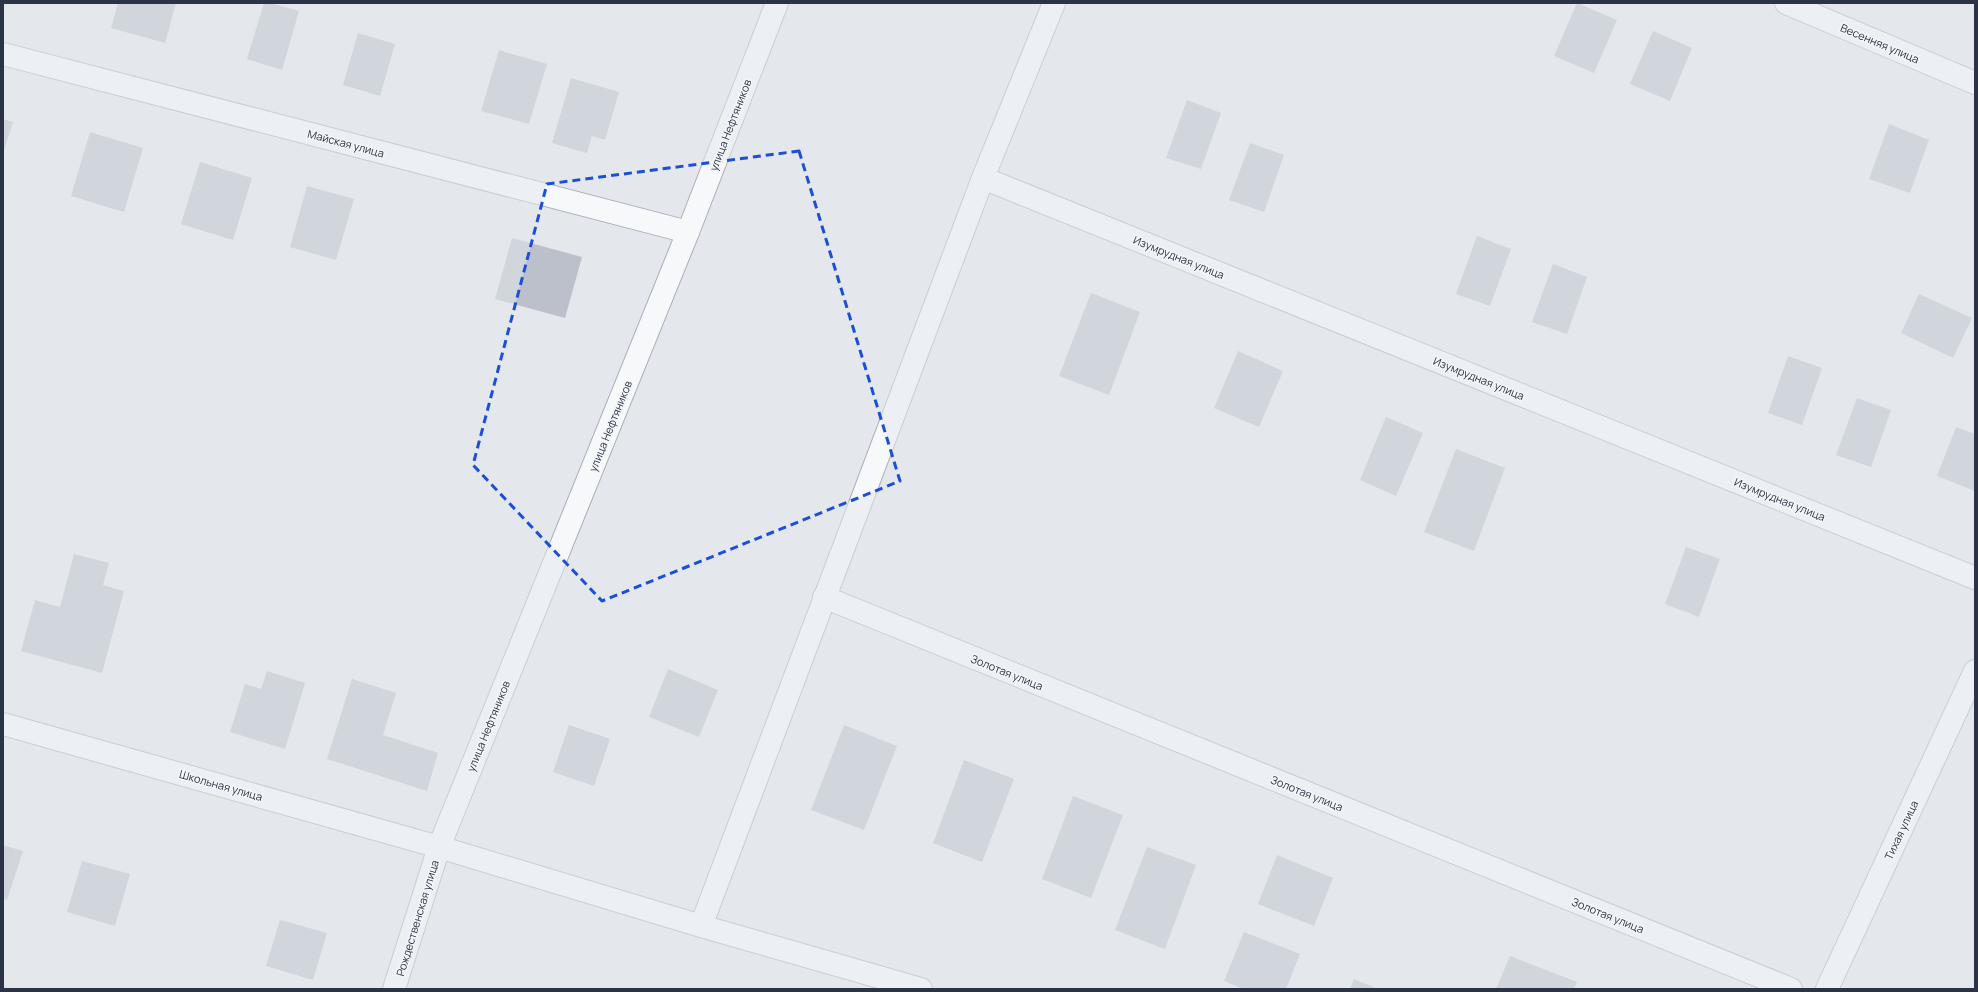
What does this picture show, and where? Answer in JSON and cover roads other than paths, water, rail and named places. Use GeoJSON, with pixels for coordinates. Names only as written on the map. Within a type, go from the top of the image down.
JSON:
{"type":"FeatureCollection","features":[{"type":"Feature","properties":{"kind":"street","name":"улица Нефтяников"},"geometry":{"type":"LineString","coordinates":[[439,847],[688,232],[777,3]]}},
{"type":"Feature","properties":{"kind":"street"},"geometry":{"type":"LineString","coordinates":[[701,926],[983,178],[1054,3]]}},
{"type":"Feature","properties":{"kind":"street","name":"Весенняя улица"},"geometry":{"type":"LineString","coordinates":[[1786,3],[1975,83]]}},
{"type":"Feature","properties":{"kind":"street","name":"Майская улица"},"geometry":{"type":"LineString","coordinates":[[3,54],[688,232]]}},
{"type":"Feature","properties":{"kind":"street","name":"Изумрудная улица"},"geometry":{"type":"LineString","coordinates":[[983,178],[1975,578]]}},
{"type":"Feature","properties":{"kind":"street","name":"Золотая улица"},"geometry":{"type":"LineString","coordinates":[[824,597],[1791,989]]}},
{"type":"Feature","properties":{"kind":"street","name":"Тихая улица"},"geometry":{"type":"LineString","coordinates":[[1827,989],[1975,671]]}},
{"type":"Feature","properties":{"kind":"street","name":"Школьная улица"},"geometry":{"type":"LineString","coordinates":[[3,724],[439,847],[701,926],[921,989]]}},
{"type":"Feature","properties":{"kind":"street","name":"Рождественская улица"},"geometry":{"type":"LineString","coordinates":[[394,989],[439,847]]}}]}
